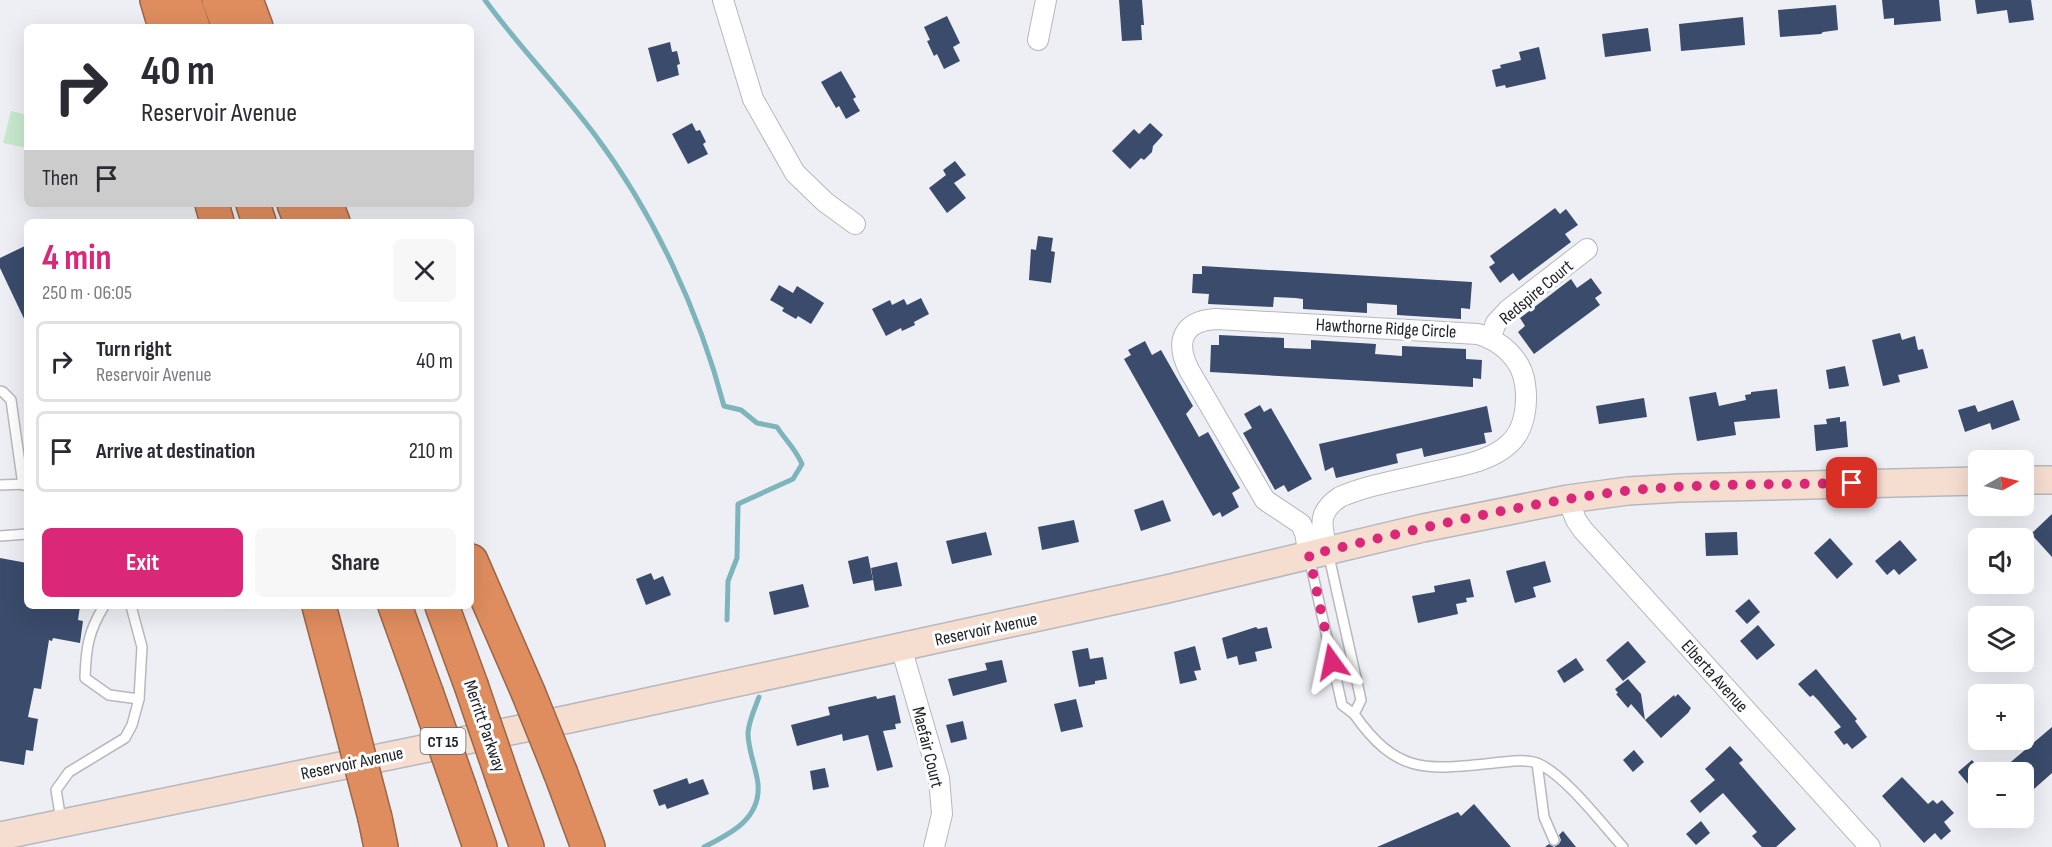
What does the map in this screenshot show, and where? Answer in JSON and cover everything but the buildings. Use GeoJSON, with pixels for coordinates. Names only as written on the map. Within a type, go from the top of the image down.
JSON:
{"type":"FeatureCollection","features":[{"type":"Feature","properties":{"kind":"highway"},"geometry":{"type":"LineString","coordinates":[[158,0],[164,24]]}},
{"type":"Feature","properties":{"kind":"highway"},"geometry":{"type":"LineString","coordinates":[[184,0],[192,24]]}},
{"type":"Feature","properties":{"kind":"highway"},"geometry":{"type":"LineString","coordinates":[[219,0],[228,24]]}},
{"type":"Feature","properties":{"kind":"highway"},"geometry":{"type":"LineString","coordinates":[[246,0],[255,24]]}},
{"type":"Feature","properties":{"kind":"highway"},"geometry":{"type":"LineString","coordinates":[[474,568],[528,692],[588,847]]}},
{"type":"Feature","properties":{"kind":"highway"},"geometry":{"type":"LineString","coordinates":[[320,609],[378,833]]}},
{"type":"Feature","properties":{"kind":"highway","name":"CT 15"},"geometry":{"type":"LineString","coordinates":[[396,609],[480,847]]}},
{"type":"Feature","properties":{"kind":"highway","name":"Merritt Parkway"},"geometry":{"type":"LineString","coordinates":[[443,609],[527,847]]}},
{"type":"Feature","properties":{"kind":"main road"},"geometry":{"type":"LineString","coordinates":[[2034,480],[2052,480]]}},
{"type":"Feature","properties":{"kind":"main road","name":"Reservoir Avenue"},"geometry":{"type":"LineString","coordinates":[[16,838],[61,823],[581,716],[1167,589],[1443,523],[1568,499],[1628,491],[1699,487],[1968,481]]}},
{"type":"Feature","properties":{"kind":"street"},"geometry":{"type":"LineString","coordinates":[[723,0],[753,99],[795,173],[825,201],[855,224]]}},
{"type":"Feature","properties":{"kind":"street"},"geometry":{"type":"LineString","coordinates":[[1038,40],[1046,0]]}},
{"type":"Feature","properties":{"kind":"street","name":"Redspire Court"},"geometry":{"type":"LineString","coordinates":[[1490,338],[1496,323],[1508,310],[1587,249]]}},
{"type":"Feature","properties":{"kind":"street","name":"Hawthorne Ridge Circle"},"geometry":{"type":"LineString","coordinates":[[1216,319],[1388,328],[1478,334],[1504,347],[1518,363],[1525,379],[1525,408],[1520,430],[1515,438],[1502,450],[1476,461],[1340,497],[1327,507],[1322,519],[1318,553],[1301,524],[1265,500],[1189,370],[1181,350],[1189,329],[1201,321],[1216,319]]}},
{"type":"Feature","properties":{"kind":"street","name":"Elberta Avenue"},"geometry":{"type":"LineString","coordinates":[[1568,499],[1576,520],[1583,530],[1862,844]]}},
{"type":"Feature","properties":{"kind":"street","name":"Maefair Court"},"geometry":{"type":"LineString","coordinates":[[901,647],[939,778],[942,814],[934,847]]}},
{"type":"Feature","properties":{"kind":"lane"},"geometry":{"type":"LineString","coordinates":[[0,391],[11,400],[24,479]]}},
{"type":"Feature","properties":{"kind":"lane"},"geometry":{"type":"LineString","coordinates":[[0,485],[24,485]]}},
{"type":"Feature","properties":{"kind":"lane"},"geometry":{"type":"LineString","coordinates":[[0,536],[24,534]]}},
{"type":"Feature","properties":{"kind":"lane"},"geometry":{"type":"LineString","coordinates":[[1318,553],[1342,705],[1354,714],[1368,735],[1383,749],[1399,759],[1422,766],[1445,768],[1521,760],[1537,763],[1555,773],[1623,847]]}},
{"type":"Feature","properties":{"kind":"lane"},"geometry":{"type":"LineString","coordinates":[[1318,553],[1361,700],[1354,714]]}},
{"type":"Feature","properties":{"kind":"lane"},"geometry":{"type":"LineString","coordinates":[[102,609],[92,624],[86,652],[85,678],[109,695],[139,699]]}},
{"type":"Feature","properties":{"kind":"lane"},"geometry":{"type":"LineString","coordinates":[[61,823],[56,790],[69,772],[125,738],[132,725],[139,699],[142,647],[132,609]]}},
{"type":"Feature","properties":{"kind":"lane"},"geometry":{"type":"LineString","coordinates":[[1537,763],[1544,817],[1554,840]]}},
{"type":"Feature","properties":{"kind":"green space"},"geometry":{"type":"Polygon","coordinates":[[[11,111],[24,114],[24,147],[3,143],[11,111]]]}},
{"type":"Feature","properties":{"kind":"waterway"},"geometry":{"type":"LineString","coordinates":[[485,0],[595,135],[637,197],[688,299],[714,370],[724,406],[741,410],[757,423],[777,427],[802,464],[793,479],[738,504],[737,558],[728,581],[727,620]]}},
{"type":"Feature","properties":{"kind":"waterway"},"geometry":{"type":"LineString","coordinates":[[704,847],[724,837],[742,824],[754,807],[758,796],[758,784],[748,733],[759,697]]}},
{"type":"Feature","properties":{"kind":"route"},"geometry":{"type":"LineString","coordinates":[[1332,662],[1309,555],[1494,512],[1628,491],[1852,483]]}}]}
